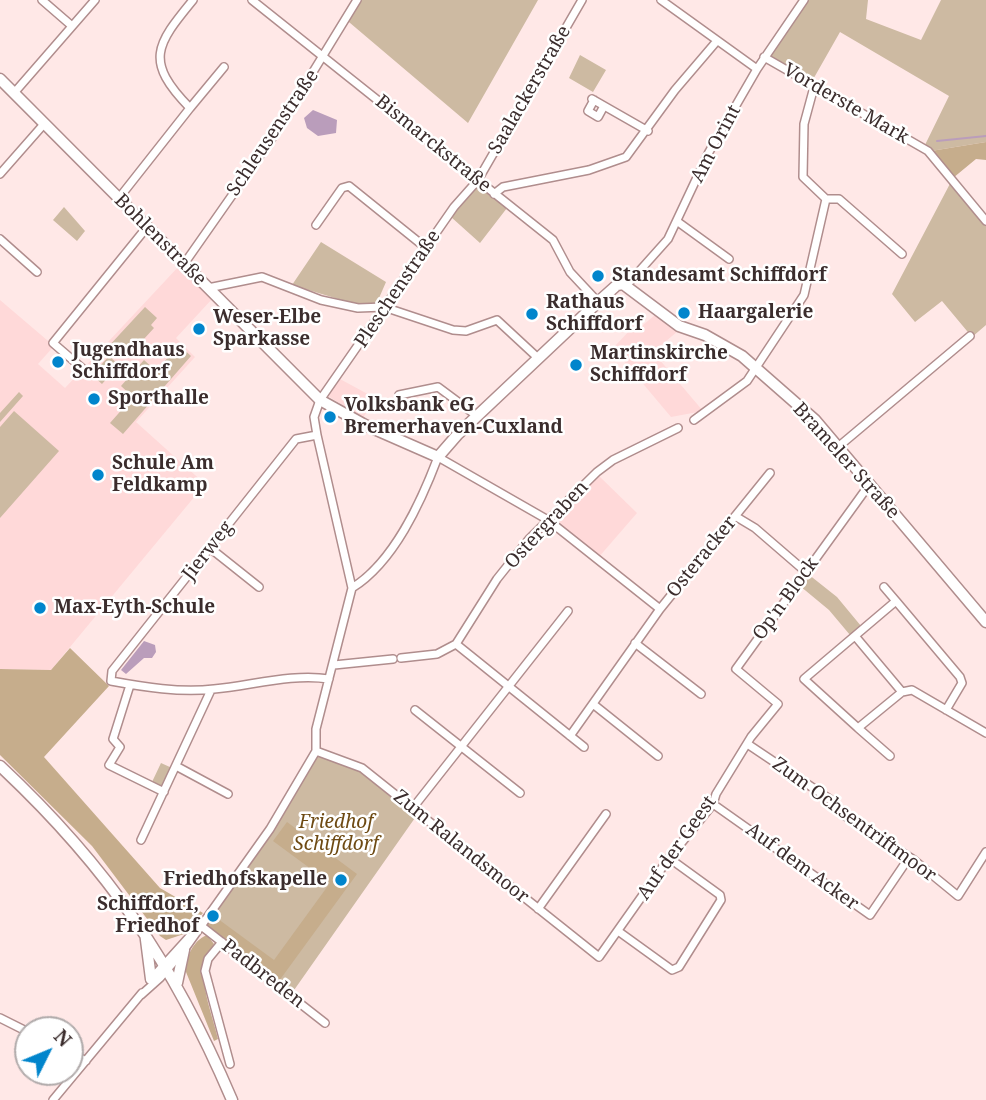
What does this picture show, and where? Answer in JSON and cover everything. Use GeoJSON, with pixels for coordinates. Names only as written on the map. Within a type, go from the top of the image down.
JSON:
{"type":"FeatureCollection","features":[{"type":"Feature","properties":{"kind":"street"},"geometry":{"type":"LineString","coordinates":[[42,0],[72,26]]}},
{"type":"Feature","properties":{"kind":"street"},"geometry":{"type":"LineString","coordinates":[[14,93],[95,0]]}},
{"type":"Feature","properties":{"kind":"street"},"geometry":{"type":"LineString","coordinates":[[190,108],[174,92],[162,72],[159,55],[162,41],[193,0]]}},
{"type":"Feature","properties":{"kind":"street","name":"Bismarckstraße"},"geometry":{"type":"LineString","coordinates":[[252,0],[553,240],[570,272],[598,302]]}},
{"type":"Feature","properties":{"kind":"street","name":"Schleusenstraße"},"geometry":{"type":"LineString","coordinates":[[184,264],[275,134],[357,0]]}},
{"type":"Feature","properties":{"kind":"street","name":"Saalackerstraße"},"geometry":{"type":"LineString","coordinates":[[478,180],[582,0]]}},
{"type":"Feature","properties":{"kind":"street"},"geometry":{"type":"LineString","coordinates":[[661,0],[757,69]]}},
{"type":"Feature","properties":{"kind":"street","name":"Am Orint"},"geometry":{"type":"LineString","coordinates":[[626,286],[668,239],[709,152],[757,69],[804,0]]}},
{"type":"Feature","properties":{"kind":"street"},"geometry":{"type":"LineString","coordinates":[[494,194],[503,187],[626,157],[648,131],[675,90],[716,42]]}},
{"type":"Feature","properties":{"kind":"street","name":"Vorderste Mark"},"geometry":{"type":"LineString","coordinates":[[765,57],[928,151],[986,221]]}},
{"type":"Feature","properties":{"kind":"street"},"geometry":{"type":"LineString","coordinates":[[119,198],[224,67]]}},
{"type":"Feature","properties":{"kind":"street","name":"Bohlenstraße"},"geometry":{"type":"LineString","coordinates":[[0,79],[320,400]]}},
{"type":"Feature","properties":{"kind":"street"},"geometry":{"type":"LineString","coordinates":[[814,87],[804,124],[803,177],[826,199],[839,200],[902,254]]}},
{"type":"Feature","properties":{"kind":"street"},"geometry":{"type":"LineString","coordinates":[[604,106],[597,117],[588,111],[593,100],[604,106],[648,131]]}},
{"type":"Feature","properties":{"kind":"street"},"geometry":{"type":"LineString","coordinates":[[0,174],[44,124]]}},
{"type":"Feature","properties":{"kind":"street","name":"Pleschenstraße"},"geometry":{"type":"LineString","coordinates":[[320,400],[454,207],[478,180]]}},
{"type":"Feature","properties":{"kind":"street"},"geometry":{"type":"LineString","coordinates":[[316,225],[342,188],[349,186],[426,248]]}},
{"type":"Feature","properties":{"kind":"street"},"geometry":{"type":"LineString","coordinates":[[694,420],[747,381],[804,295],[826,199]]}},
{"type":"Feature","properties":{"kind":"street"},"geometry":{"type":"LineString","coordinates":[[678,222],[729,260]]}},
{"type":"Feature","properties":{"kind":"street"},"geometry":{"type":"LineString","coordinates":[[82,368],[53,343],[147,227]]}},
{"type":"Feature","properties":{"kind":"street"},"geometry":{"type":"LineString","coordinates":[[0,239],[37,272]]}},
{"type":"Feature","properties":{"kind":"street"},"geometry":{"type":"LineString","coordinates":[[208,288],[262,276],[321,300],[358,308],[384,307],[453,330],[466,331],[497,320],[538,358]]}},
{"type":"Feature","properties":{"kind":"street"},"geometry":{"type":"LineString","coordinates":[[352,588],[363,581],[396,539],[438,457],[477,416],[598,302],[617,285],[626,286]]}},
{"type":"Feature","properties":{"kind":"street","name":"Brameler Straße"},"geometry":{"type":"LineString","coordinates":[[626,286],[669,320],[726,346],[816,420],[986,622]]}},
{"type":"Feature","properties":{"kind":"street"},"geometry":{"type":"LineString","coordinates":[[838,447],[970,336]]}},
{"type":"Feature","properties":{"kind":"street"},"geometry":{"type":"LineString","coordinates":[[400,395],[438,387],[477,416]]}},
{"type":"Feature","properties":{"kind":"street"},"geometry":{"type":"LineString","coordinates":[[141,995],[151,979],[184,950],[270,829],[316,751],[316,729],[352,588],[317,435],[314,417],[320,400],[365,425],[438,457],[548,520],[660,609]]}},
{"type":"Feature","properties":{"kind":"street","name":"Ostergraben"},"geometry":{"type":"LineString","coordinates":[[456,644],[497,579],[548,520],[613,460],[678,428]]}},
{"type":"Feature","properties":{"kind":"street","name":"Jierweg"},"geometry":{"type":"LineString","coordinates":[[130,685],[111,681],[112,671],[296,439],[317,435]]}},
{"type":"Feature","properties":{"kind":"street","name":"Osteracker"},"geometry":{"type":"LineString","coordinates":[[570,736],[660,609],[770,473]]}},
{"type":"Feature","properties":{"kind":"street","name":"Op'n Block"},"geometry":{"type":"LineString","coordinates":[[778,704],[736,669],[869,485]]}},
{"type":"Feature","properties":{"kind":"street"},"geometry":{"type":"LineString","coordinates":[[735,516],[755,528],[806,572]]}},
{"type":"Feature","properties":{"kind":"street"},"geometry":{"type":"LineString","coordinates":[[210,548],[259,587]]}},
{"type":"Feature","properties":{"kind":"street"},"geometry":{"type":"LineString","coordinates":[[884,587],[960,677],[962,683],[946,710]]}},
{"type":"Feature","properties":{"kind":"street"},"geometry":{"type":"LineString","coordinates":[[890,756],[804,679],[896,601]]}},
{"type":"Feature","properties":{"kind":"street"},"geometry":{"type":"LineString","coordinates":[[412,809],[568,611]]}},
{"type":"Feature","properties":{"kind":"street"},"geometry":{"type":"LineString","coordinates":[[855,636],[902,692]]}},
{"type":"Feature","properties":{"kind":"street"},"geometry":{"type":"LineString","coordinates":[[635,643],[701,694]]}},
{"type":"Feature","properties":{"kind":"street"},"geometry":{"type":"LineString","coordinates":[[334,665],[438,654],[456,644],[584,747]]}},
{"type":"Feature","properties":{"kind":"street"},"geometry":{"type":"LineString","coordinates":[[164,792],[108,765],[120,747],[113,739],[130,685],[211,690],[328,679]]}},
{"type":"Feature","properties":{"kind":"street"},"geometry":{"type":"LineString","coordinates":[[141,840],[211,690]]}},
{"type":"Feature","properties":{"kind":"street"},"geometry":{"type":"LineString","coordinates":[[858,728],[902,692],[912,691],[986,733]]}},
{"type":"Feature","properties":{"kind":"street"},"geometry":{"type":"LineString","coordinates":[[593,704],[658,756]]}},
{"type":"Feature","properties":{"kind":"street","name":"Auf der Geest"},"geometry":{"type":"LineString","coordinates":[[598,957],[669,858],[713,804],[716,794],[749,745],[751,737],[778,704]]}},
{"type":"Feature","properties":{"kind":"street"},"geometry":{"type":"LineString","coordinates":[[415,710],[520,793]]}},
{"type":"Feature","properties":{"kind":"street","name":"Zum Ochsentriftmoor"},"geometry":{"type":"LineString","coordinates":[[749,745],[831,800],[842,814],[908,859],[914,860],[958,896],[986,852]]}},
{"type":"Feature","properties":{"kind":"street","name":"Zum Ralandsmoor"},"geometry":{"type":"LineString","coordinates":[[316,751],[362,768],[598,957]]}},
{"type":"Feature","properties":{"kind":"street"},"geometry":{"type":"LineString","coordinates":[[0,766],[74,839],[145,932],[177,984],[232,1100]]}},
{"type":"Feature","properties":{"kind":"street"},"geometry":{"type":"LineString","coordinates":[[176,766],[228,794]]}},
{"type":"Feature","properties":{"kind":"street","name":"Auf dem Acker"},"geometry":{"type":"LineString","coordinates":[[713,804],[870,915],[908,859]]}},
{"type":"Feature","properties":{"kind":"street"},"geometry":{"type":"LineString","coordinates":[[538,909],[606,814]]}},
{"type":"Feature","properties":{"kind":"street"},"geometry":{"type":"LineString","coordinates":[[618,931],[672,970],[678,967],[721,900],[720,895],[669,858]]}},
{"type":"Feature","properties":{"kind":"street"},"geometry":{"type":"LineString","coordinates":[[53,1100],[198,928]]}},
{"type":"Feature","properties":{"kind":"street","name":"Padbreden"},"geometry":{"type":"LineString","coordinates":[[198,928],[222,942],[325,1023]]}},
{"type":"Feature","properties":{"kind":"street"},"geometry":{"type":"LineString","coordinates":[[145,932],[151,979]]}},
{"type":"Feature","properties":{"kind":"street"},"geometry":{"type":"LineString","coordinates":[[222,942],[208,959],[205,971],[230,1064]]}},
{"type":"Feature","properties":{"kind":"street"},"geometry":{"type":"LineString","coordinates":[[177,984],[184,950]]}},
{"type":"Feature","properties":{"kind":"shaded area"},"geometry":{"type":"Polygon","coordinates":[[[313,110],[337,120],[336,133],[318,136],[307,128],[304,118],[313,110]]]}},
{"type":"Feature","properties":{"kind":"shaded area"},"geometry":{"type":"Polygon","coordinates":[[[986,142],[986,160],[976,159],[953,178],[931,151],[986,142]]]}},
{"type":"Feature","properties":{"kind":"shaded area","name":"Schule Am Feldkamp"},"geometry":{"type":"Polygon","coordinates":[[[180,265],[213,298],[176,338],[195,357],[136,422],[205,484],[51,670],[0,669],[0,300],[54,346],[38,364],[65,388],[180,265]]]}},
{"type":"Feature","properties":{"kind":"shaded area"},"geometry":{"type":"Polygon","coordinates":[[[655,315],[678,331],[653,352],[703,411],[671,417],[613,348],[633,327],[637,330],[655,315]]]}},
{"type":"Feature","properties":{"kind":"shaded area"},"geometry":{"type":"Polygon","coordinates":[[[340,379],[375,398],[363,418],[328,396],[340,379]]]}},
{"type":"Feature","properties":{"kind":"shaded area"},"geometry":{"type":"Polygon","coordinates":[[[598,475],[637,513],[598,558],[552,521],[598,475]]]}},
{"type":"Feature","properties":{"kind":"shaded area"},"geometry":{"type":"Polygon","coordinates":[[[144,641],[155,645],[156,652],[152,658],[144,658],[126,674],[121,670],[144,641]]]}},
{"type":"Feature","properties":{"kind":"shaded area"},"geometry":{"type":"Polygon","coordinates":[[[70,648],[109,686],[44,757],[160,888],[203,913],[184,934],[166,940],[160,936],[92,846],[0,755],[0,669],[51,670],[70,648]]]}},
{"type":"Feature","properties":{"kind":"shaded area"},"geometry":{"type":"Polygon","coordinates":[[[287,822],[357,874],[279,981],[206,927],[214,916],[274,960],[330,883],[273,841],[287,822]]]}},
{"type":"Feature","properties":{"kind":"shaded area"},"geometry":{"type":"Polygon","coordinates":[[[207,935],[214,944],[208,955],[204,978],[218,1039],[214,1041],[186,972],[191,950],[197,941],[207,935]]]}},
{"type":"Feature","properties":{"kind":"green space"},"geometry":{"type":"Polygon","coordinates":[[[353,0],[538,0],[468,123],[343,17],[353,0]]]}},
{"type":"Feature","properties":{"kind":"green space"},"geometry":{"type":"Polygon","coordinates":[[[802,0],[868,0],[866,19],[921,40],[941,0],[986,0],[986,142],[931,151],[924,147],[949,96],[840,32],[811,83],[764,56],[802,0]]]}},
{"type":"Feature","properties":{"kind":"green space"},"geometry":{"type":"Polygon","coordinates":[[[580,55],[606,70],[593,92],[569,78],[580,55]]]}},
{"type":"Feature","properties":{"kind":"green space"},"geometry":{"type":"Polygon","coordinates":[[[953,178],[986,218],[986,325],[972,337],[942,301],[915,322],[892,294],[953,178]]]}},
{"type":"Feature","properties":{"kind":"green space"},"geometry":{"type":"Polygon","coordinates":[[[477,185],[507,208],[480,243],[451,217],[477,185]]]}},
{"type":"Feature","properties":{"kind":"green space"},"geometry":{"type":"Polygon","coordinates":[[[64,207],[85,231],[77,241],[53,220],[64,207]]]}},
{"type":"Feature","properties":{"kind":"green space"},"geometry":{"type":"Polygon","coordinates":[[[321,242],[386,282],[376,305],[358,305],[292,285],[321,242]]]}},
{"type":"Feature","properties":{"kind":"green space"},"geometry":{"type":"Polygon","coordinates":[[[145,307],[157,318],[151,325],[154,328],[132,352],[124,345],[115,355],[107,348],[145,307]]]}},
{"type":"Feature","properties":{"kind":"green space"},"geometry":{"type":"Polygon","coordinates":[[[179,345],[191,356],[123,434],[110,423],[133,397],[121,386],[144,360],[156,371],[179,345]]]}},
{"type":"Feature","properties":{"kind":"green space"},"geometry":{"type":"Polygon","coordinates":[[[109,356],[119,365],[102,384],[92,375],[109,356]]]}},
{"type":"Feature","properties":{"kind":"green space"},"geometry":{"type":"Polygon","coordinates":[[[19,392],[23,396],[0,422],[0,413],[19,392]]]}},
{"type":"Feature","properties":{"kind":"green space"},"geometry":{"type":"Polygon","coordinates":[[[14,411],[59,451],[0,518],[0,427],[14,411]]]}},
{"type":"Feature","properties":{"kind":"green space"},"geometry":{"type":"Polygon","coordinates":[[[808,574],[837,597],[861,626],[850,635],[829,610],[800,586],[808,574]]]}},
{"type":"Feature","properties":{"kind":"green space","name":"Friedhof Schiffdorf"},"geometry":{"type":"Polygon","coordinates":[[[318,756],[354,767],[417,815],[292,993],[204,926],[279,821],[311,763],[318,756]]]}},
{"type":"Feature","properties":{"kind":"green space"},"geometry":{"type":"Polygon","coordinates":[[[161,763],[172,768],[163,788],[152,782],[161,763]]]}},
{"type":"Feature","properties":{"kind":"waterway"},"geometry":{"type":"LineString","coordinates":[[937,141],[986,136]]}},
{"type":"Feature","properties":{"kind":"place","name":"Standesamt Schiffdorf"},"geometry":{"type":"Point","coordinates":[598,276]}},
{"type":"Feature","properties":{"kind":"place","name":"Haargalerie"},"geometry":{"type":"Point","coordinates":[684,313]}},
{"type":"Feature","properties":{"kind":"place","name":"Rathaus Schiffdorf"},"geometry":{"type":"Point","coordinates":[532,314]}},
{"type":"Feature","properties":{"kind":"place","name":"Weser-Elbe Sparkasse"},"geometry":{"type":"Point","coordinates":[199,329]}},
{"type":"Feature","properties":{"kind":"place","name":"Jugendhaus Schiffdorf"},"geometry":{"type":"Point","coordinates":[58,362]}},
{"type":"Feature","properties":{"kind":"place","name":"Martinskirche Schiffdorf"},"geometry":{"type":"Point","coordinates":[576,365]}},
{"type":"Feature","properties":{"kind":"place","name":"Sporthalle"},"geometry":{"type":"Point","coordinates":[94,399]}},
{"type":"Feature","properties":{"kind":"place","name":"Volksbank eG Bremerhaven-Cuxland"},"geometry":{"type":"Point","coordinates":[330,417]}},
{"type":"Feature","properties":{"kind":"place","name":"Schule Am Feldkamp"},"geometry":{"type":"Point","coordinates":[98,475]}},
{"type":"Feature","properties":{"kind":"place","name":"Max-Eyth-Schule"},"geometry":{"type":"Point","coordinates":[40,608]}},
{"type":"Feature","properties":{"kind":"place","name":"Friedhofskapelle"},"geometry":{"type":"Point","coordinates":[341,880]}},
{"type":"Feature","properties":{"kind":"place","name":"Schiffdorf, Friedhof"},"geometry":{"type":"Point","coordinates":[213,916]}}]}
